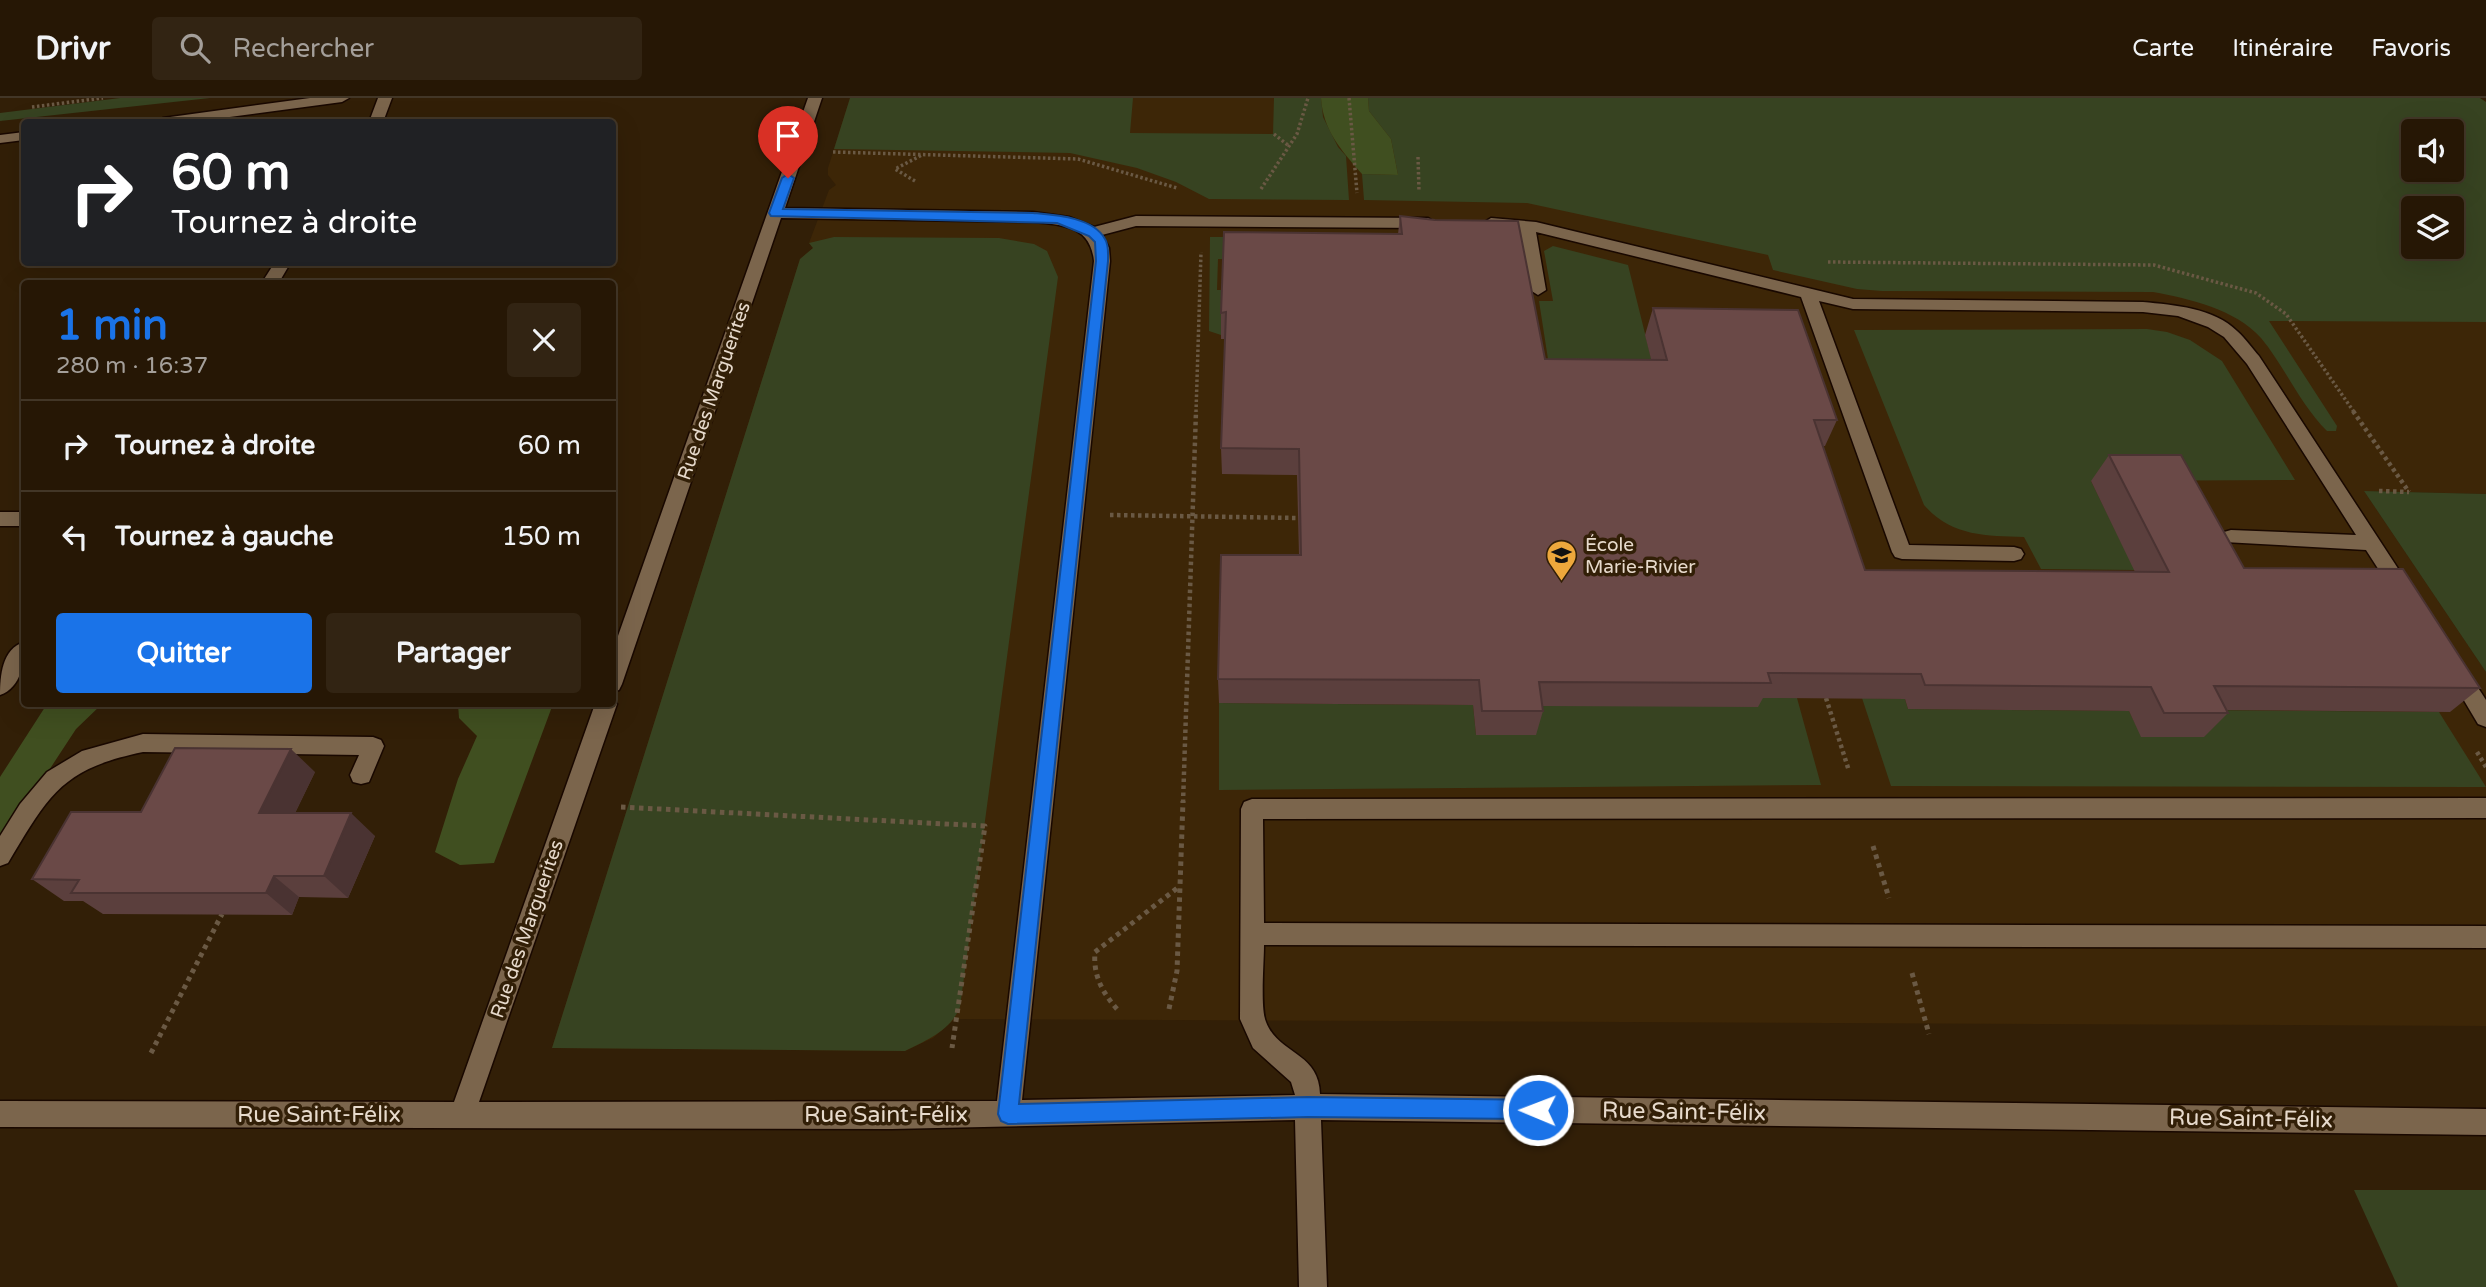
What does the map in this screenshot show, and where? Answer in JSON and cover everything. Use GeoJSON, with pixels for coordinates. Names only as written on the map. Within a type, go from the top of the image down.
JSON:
{"type":"FeatureCollection","features":[{"type":"Feature","properties":{"kind":"street"},"geometry":{"type":"LineString","coordinates":[[185,119],[342,98]]}},
{"type":"Feature","properties":{"kind":"street"},"geometry":{"type":"LineString","coordinates":[[377,119],[385,98]]}},
{"type":"Feature","properties":{"kind":"street","name":"Rue des Marguerites"},"geometry":{"type":"LineString","coordinates":[[616,672],[815,98]]}},
{"type":"Feature","properties":{"kind":"street"},"geometry":{"type":"LineString","coordinates":[[0,139],[21,136]]}},
{"type":"Feature","properties":{"kind":"street"},"geometry":{"type":"LineString","coordinates":[[775,213],[1033,216],[1058,219],[1094,233],[1101,241],[1102,261],[1008,1114]]}},
{"type":"Feature","properties":{"kind":"street"},"geometry":{"type":"LineString","coordinates":[[1094,233],[1136,221],[1446,223]]}},
{"type":"Feature","properties":{"kind":"street"},"geometry":{"type":"LineString","coordinates":[[1473,223],[1527,226],[1808,294],[1868,305],[2164,308],[2214,323],[2230,333],[2253,360],[2418,613]]}},
{"type":"Feature","properties":{"kind":"street"},"geometry":{"type":"LineString","coordinates":[[1527,226],[1538,290]]}},
{"type":"Feature","properties":{"kind":"street"},"geometry":{"type":"LineString","coordinates":[[1808,294],[1902,552],[2014,554]]}},
{"type":"Feature","properties":{"kind":"street"},"geometry":{"type":"LineString","coordinates":[[0,519],[21,519]]}},
{"type":"Feature","properties":{"kind":"street"},"geometry":{"type":"LineString","coordinates":[[2231,537],[2372,543]]}},
{"type":"Feature","properties":{"kind":"street"},"geometry":{"type":"LineString","coordinates":[[0,687],[21,655]]}},
{"type":"Feature","properties":{"kind":"street"},"geometry":{"type":"LineString","coordinates":[[2448,659],[2486,718]]}},
{"type":"Feature","properties":{"kind":"street","name":"Rue des Marguerites"},"geometry":{"type":"LineString","coordinates":[[462,1115],[605,707]]}},
{"type":"Feature","properties":{"kind":"street"},"geometry":{"type":"LineString","coordinates":[[0,856],[50,780],[94,754],[120,747],[143,743],[373,746],[361,775]]}},
{"type":"Feature","properties":{"kind":"street"},"geometry":{"type":"LineString","coordinates":[[1313,1287],[1307,1082],[1301,1072],[1270,1050],[1255,1032],[1252,1019],[1252,809],[2486,808]]}},
{"type":"Feature","properties":{"kind":"street"},"geometry":{"type":"LineString","coordinates":[[1252,934],[2486,937]]}},
{"type":"Feature","properties":{"kind":"street","name":"Rue Saint-Félix"},"geometry":{"type":"LineString","coordinates":[[0,1114],[891,1116],[1308,1107],[2486,1122]]}},
{"type":"Feature","properties":{"kind":"path"},"geometry":{"type":"LineString","coordinates":[[27,108],[103,98]]}},
{"type":"Feature","properties":{"kind":"path"},"geometry":{"type":"LineString","coordinates":[[1257,197],[1297,134],[1308,98]]}},
{"type":"Feature","properties":{"kind":"path"},"geometry":{"type":"LineString","coordinates":[[1349,98],[1358,204]]}},
{"type":"Feature","properties":{"kind":"path"},"geometry":{"type":"LineString","coordinates":[[1274,134],[1289,146]]}},
{"type":"Feature","properties":{"kind":"path"},"geometry":{"type":"LineString","coordinates":[[828,152],[1078,159],[1164,182],[1187,193]]}},
{"type":"Feature","properties":{"kind":"path"},"geometry":{"type":"LineString","coordinates":[[1418,157],[1419,193]]}},
{"type":"Feature","properties":{"kind":"path"},"geometry":{"type":"LineString","coordinates":[[1169,1009],[1177,971],[1201,251]]}},
{"type":"Feature","properties":{"kind":"path"},"geometry":{"type":"LineString","coordinates":[[1816,262],[2154,265],[2256,293],[2286,313],[2409,492]]}},
{"type":"Feature","properties":{"kind":"path"},"geometry":{"type":"LineString","coordinates":[[1074,515],[1298,518]]}},
{"type":"Feature","properties":{"kind":"path"},"geometry":{"type":"LineString","coordinates":[[1826,698],[1853,782]]}},
{"type":"Feature","properties":{"kind":"path"},"geometry":{"type":"LineString","coordinates":[[621,807],[985,826],[952,1048]]}},
{"type":"Feature","properties":{"kind":"path"},"geometry":{"type":"LineString","coordinates":[[1117,1009],[1102,992],[1092,967],[1095,952],[1180,886]]}},
{"type":"Feature","properties":{"kind":"path"},"geometry":{"type":"LineString","coordinates":[[151,1053],[222,914]]}},
{"type":"Feature","properties":{"kind":"shaded area","name":"École Marie-Rivier"},"geometry":{"type":"Polygon","coordinates":[[[850,98],[2480,98],[2486,102],[2486,494],[2364,491],[2486,672],[2486,1026],[955,1019],[933,1038],[905,1051],[552,1048],[800,259],[813,248],[809,243],[829,190],[836,185],[828,175],[850,98]]]}},
{"type":"Feature","properties":{"kind":"green space"},"geometry":{"type":"Polygon","coordinates":[[[120,98],[210,98],[0,121],[0,113],[120,98]]]}},
{"type":"Feature","properties":{"kind":"green space"},"geometry":{"type":"Polygon","coordinates":[[[850,98],[1133,98],[1130,133],[1273,134],[1274,98],[1321,98],[1323,117],[1338,147],[1346,156],[1349,200],[1209,199],[1176,182],[1137,168],[1070,153],[834,149],[850,98]]]}},
{"type":"Feature","properties":{"kind":"green space"},"geometry":{"type":"Polygon","coordinates":[[[1321,98],[1368,98],[1369,111],[1391,139],[1398,175],[1362,174],[1329,130],[1321,98]]]}},
{"type":"Feature","properties":{"kind":"green space"},"geometry":{"type":"Polygon","coordinates":[[[1368,98],[2480,98],[2486,102],[2486,322],[2269,321],[2337,426],[2336,431],[2327,431],[2261,338],[2238,320],[2211,307],[2153,292],[1857,289],[1773,270],[1768,255],[1527,203],[1364,200],[1362,174],[1398,175],[1391,139],[1369,111],[1368,98]]]}},
{"type":"Feature","properties":{"kind":"green space"},"geometry":{"type":"Polygon","coordinates":[[[834,237],[999,238],[1034,244],[1047,251],[1058,277],[960,1007],[944,1029],[905,1051],[552,1048],[800,259],[813,248],[809,243],[834,237]]]}},
{"type":"Feature","properties":{"kind":"green space"},"geometry":{"type":"Polygon","coordinates":[[[1210,237],[1357,237],[1274,260],[1218,259],[1217,290],[1224,290],[1221,335],[1209,331],[1210,237]]]}},
{"type":"Feature","properties":{"kind":"green space"},"geometry":{"type":"Polygon","coordinates":[[[1553,246],[1628,265],[1658,386],[1552,385],[1539,301],[1553,301],[1544,251],[1553,246]]]}},
{"type":"Feature","properties":{"kind":"green space"},"geometry":{"type":"Polygon","coordinates":[[[2147,329],[2190,340],[2222,361],[2295,480],[2091,481],[2135,570],[2041,569],[2024,537],[1969,532],[1934,515],[1924,505],[1854,330],[2147,329]]]}},
{"type":"Feature","properties":{"kind":"green space"},"geometry":{"type":"Polygon","coordinates":[[[2364,491],[2486,494],[2486,672],[2364,491]]]}},
{"type":"Feature","properties":{"kind":"green space"},"geometry":{"type":"Polygon","coordinates":[[[1797,698],[1821,785],[1219,790],[1219,703],[1473,705],[1476,735],[1532,706],[1797,698]]]}},
{"type":"Feature","properties":{"kind":"green space"},"geometry":{"type":"Polygon","coordinates":[[[1862,698],[1905,699],[1908,709],[2129,711],[2142,737],[2191,710],[2439,712],[2486,787],[1891,786],[1862,698]]]}},
{"type":"Feature","properties":{"kind":"green space"},"geometry":{"type":"Polygon","coordinates":[[[45,707],[99,707],[76,729],[0,845],[0,777],[45,707]]]}},
{"type":"Feature","properties":{"kind":"green space"},"geometry":{"type":"Polygon","coordinates":[[[458,707],[552,707],[494,863],[460,865],[435,852],[458,779],[477,736],[459,718],[458,707]]]}},
{"type":"Feature","properties":{"kind":"green space"},"geometry":{"type":"Polygon","coordinates":[[[2354,1190],[2486,1190],[2486,1287],[2398,1287],[2354,1190]]]}},
{"type":"Feature","properties":{"kind":"building"},"geometry":{"type":"Polygon","coordinates":[[[1400,216],[1435,220],[1518,221],[1545,359],[1667,360],[1653,308],[1798,310],[1837,420],[1814,420],[1865,570],[2169,572],[2109,455],[2181,455],[2244,568],[2403,569],[2480,688],[2214,686],[2228,713],[2164,713],[2151,687],[1925,685],[1921,674],[1768,673],[1771,683],[1539,682],[1543,711],[1482,711],[1479,680],[1218,679],[1221,555],[1301,555],[1299,449],[1221,448],[1226,312],[1221,313],[1224,232],[1402,234],[1400,216]]]}},
{"type":"Feature","properties":{"kind":"building"},"geometry":{"type":"Polygon","coordinates":[[[175,748],[291,749],[259,813],[351,813],[324,876],[274,876],[266,893],[71,893],[79,880],[32,879],[71,812],[141,812],[175,748]]]}},
{"type":"Feature","properties":{"kind":"place","name":"École Marie-Rivier"},"geometry":{"type":"Point","coordinates":[1562,583]}},
{"type":"Feature","properties":{"kind":"route"},"geometry":{"type":"LineString","coordinates":[[788,178],[775,213],[1033,216],[1058,219],[1080,226],[1094,233],[1101,241],[1102,261],[1008,1114],[1308,1107],[1538,1110]]}}]}
